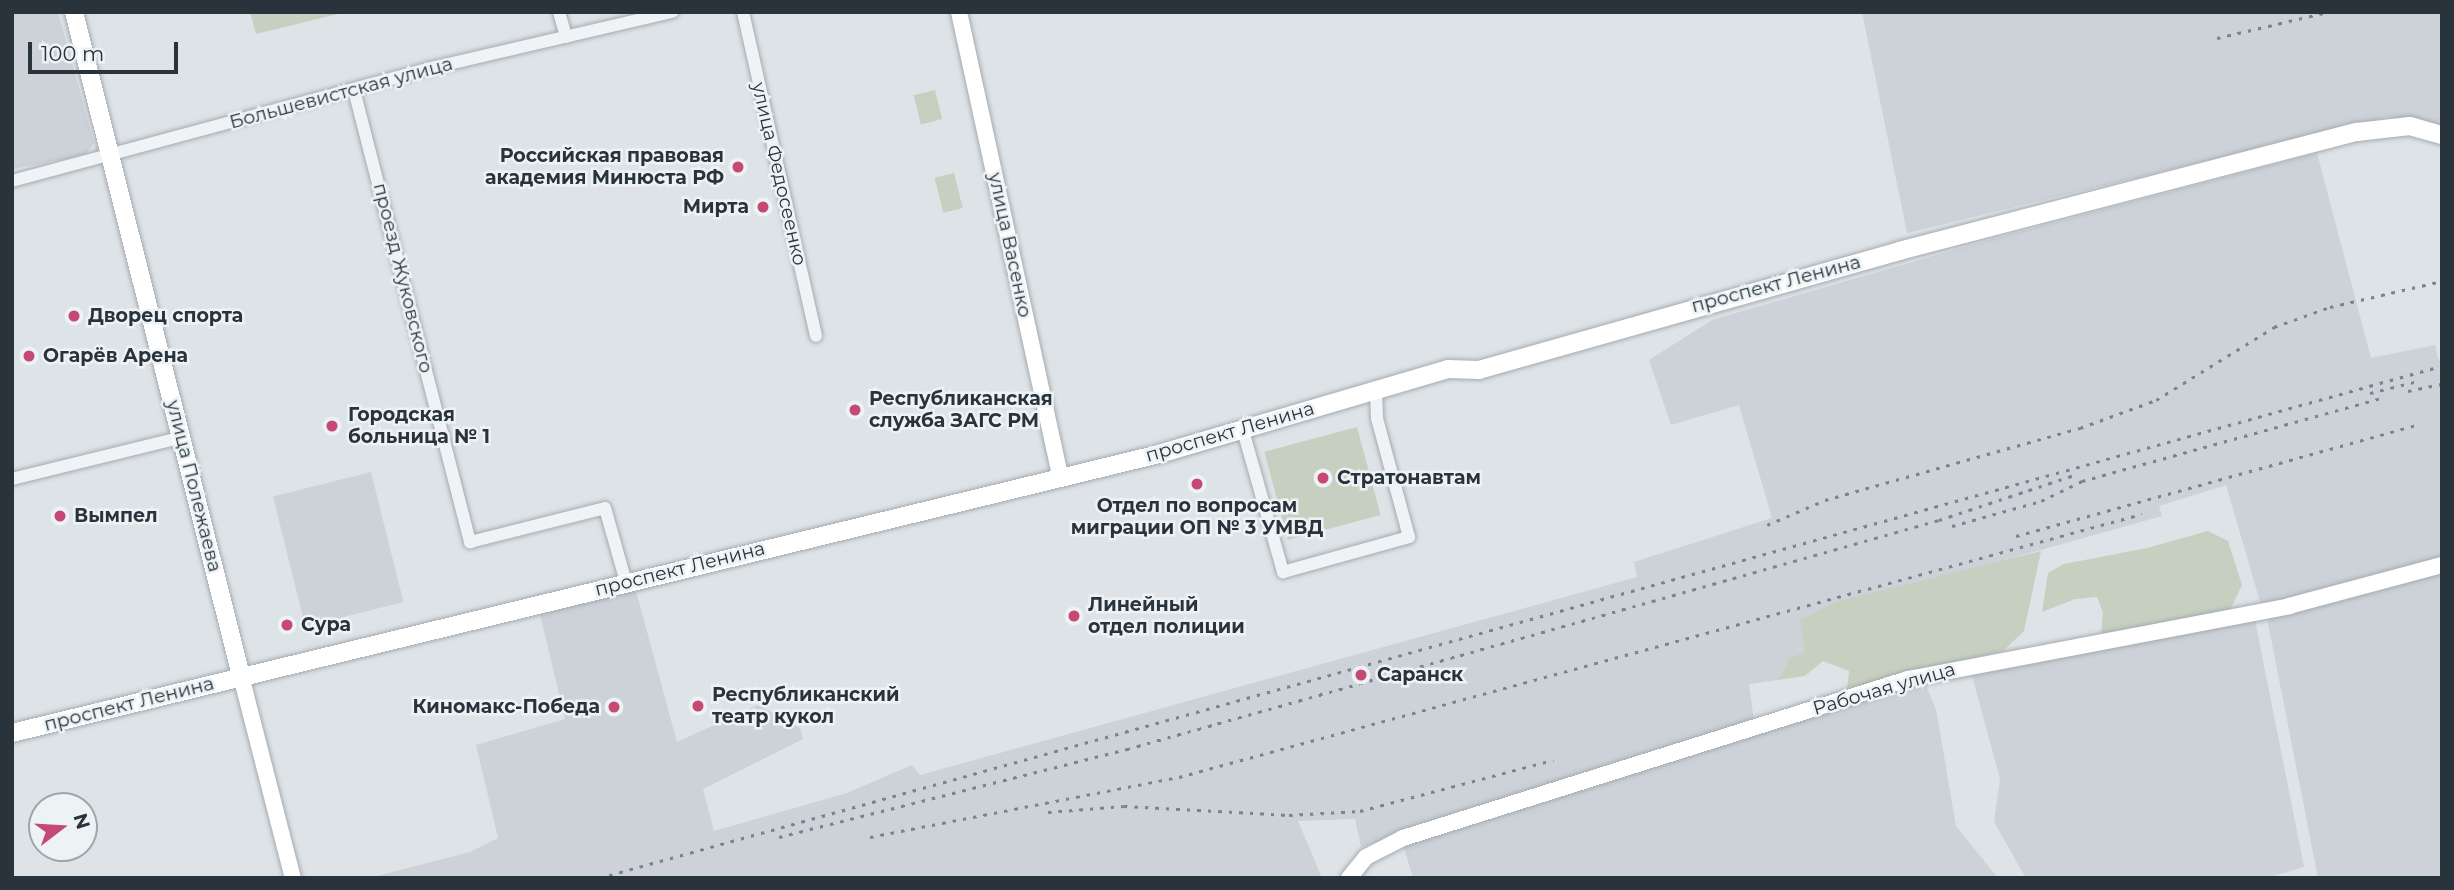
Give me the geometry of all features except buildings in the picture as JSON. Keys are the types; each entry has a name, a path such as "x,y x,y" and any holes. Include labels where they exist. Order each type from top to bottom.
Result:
{"main road":[{"name":"улица Полежаева","path":"74,12 241,676"},
{"name":"проспект Ленина","path":"12,733 1061,478 1448,369 1479,370 1873,258 2357,132 2410,126 2442,135"}],"street":[{"path":"559,12 566,37"},
{"name":"Большевистская улица","path":"12,181 354,90 672,12"},
{"name":"улица Федосеенко","path":"743,12 816,337"},
{"name":"улица Васенко","path":"959,12 1061,478"},
{"name":"проезд Жуковского","path":"354,90 470,542 605,508 626,582"},
{"path":"1242,427 1283,572 1409,537 1377,418 1376,389"},
{"path":"12,479 183,438"},
{"name":"Рабочая улица","path":"1349,878 1366,857 1403,838 1908,680 2289,606 2442,565"},
{"name":"улица Полежаева","path":"241,676 293,878"}],"shaded area":[{"path":"12,12 58,12 94,143 85,155 12,169"},
{"path":"1862,12 2442,12 2442,126 2388,117 1907,233"},
{"path":"2317,153 2371,358 2435,345 2438,359 2442,359 2442,556 2388,575 2261,605 2226,485 2159,506 2162,516 1894,591 1835,602 1800,620 1806,653 1789,658 1778,680 1749,684 1754,721 1361,847 1355,819 1298,821 1322,878 369,878 470,852 498,838 476,745 565,719 540,614 636,591 677,742 758,705 800,728 803,739 703,789 714,831 847,793 912,765 920,775 1637,577 1634,562 1772,518 1739,405 1671,425 1649,360 1712,320 1992,239"},
{"path":"371,472 403,602 305,626 273,496"},
{"path":"2442,572 2442,878 2318,878 2267,618"},
{"path":"2255,620 2304,867 2267,878 2026,878 1994,822 2000,779 1971,672"},
{"path":"1924,681 1936,709 1956,826 1998,878 1413,878 1403,845"}],"green space":[{"path":"250,12 346,12 256,34"},
{"path":"935,90 942,119 921,124 914,95"},
{"path":"954,173 963,208 943,213 935,178"},
{"path":"1357,427 1381,515 1288,540 1264,452"},
{"path":"2208,531 2228,541 2242,585 2229,612 2101,634 2103,613 2097,597 2075,599 2042,612 2048,573 2064,564 2147,548"},
{"path":"2041,551 2024,631 2003,651 1847,690 1849,671 1823,661 1805,676 1778,680 1789,658 1805,652 1800,620 1835,602"}],"railway":[{"path":"2217,38 2328,12"},
{"path":"1767,525 1825,500 2080,428 2156,400 2274,327 2330,307 2442,281"},
{"path":"599,878 2442,366"},
{"path":"2370,393 2418,381"},
{"path":"2408,391 2442,384"},
{"path":"1952,526 2041,501 2082,481 2384,397"},
{"path":"2016,536 2416,425"},
{"path":"779,837 1127,749 1939,520 2077,474"},
{"path":"870,837 1179,777 2142,514"},
{"path":"1048,812 1124,806 1289,815 1360,811 1553,760"}],"place":[{"name":"Российская правовая академия Минюста РФ","path":"738,167"},
{"name":"Мирта","path":"763,207"},
{"name":"Дворец cпорта","path":"74,316"},
{"name":"Огарёв Арена","path":"29,356"},
{"name":"Республиканская служба ЗАГС РМ","path":"855,410"},
{"name":"Городская больница № 1","path":"332,426"},
{"name":"Стратонавтам","path":"1323,478"},
{"name":"Отдел по вопросам миграции ОП № 3 УМВД","path":"1197,484"},
{"name":"Вымпел","path":"60,516"},
{"name":"Линейный отдел полиции","path":"1074,616"},
{"name":"Сура","path":"287,625"},
{"name":"Саранск","path":"1361,675"},
{"name":"Республиканский театр кукол","path":"698,706"},
{"name":"Киномакс-Победа","path":"614,707"}]}
